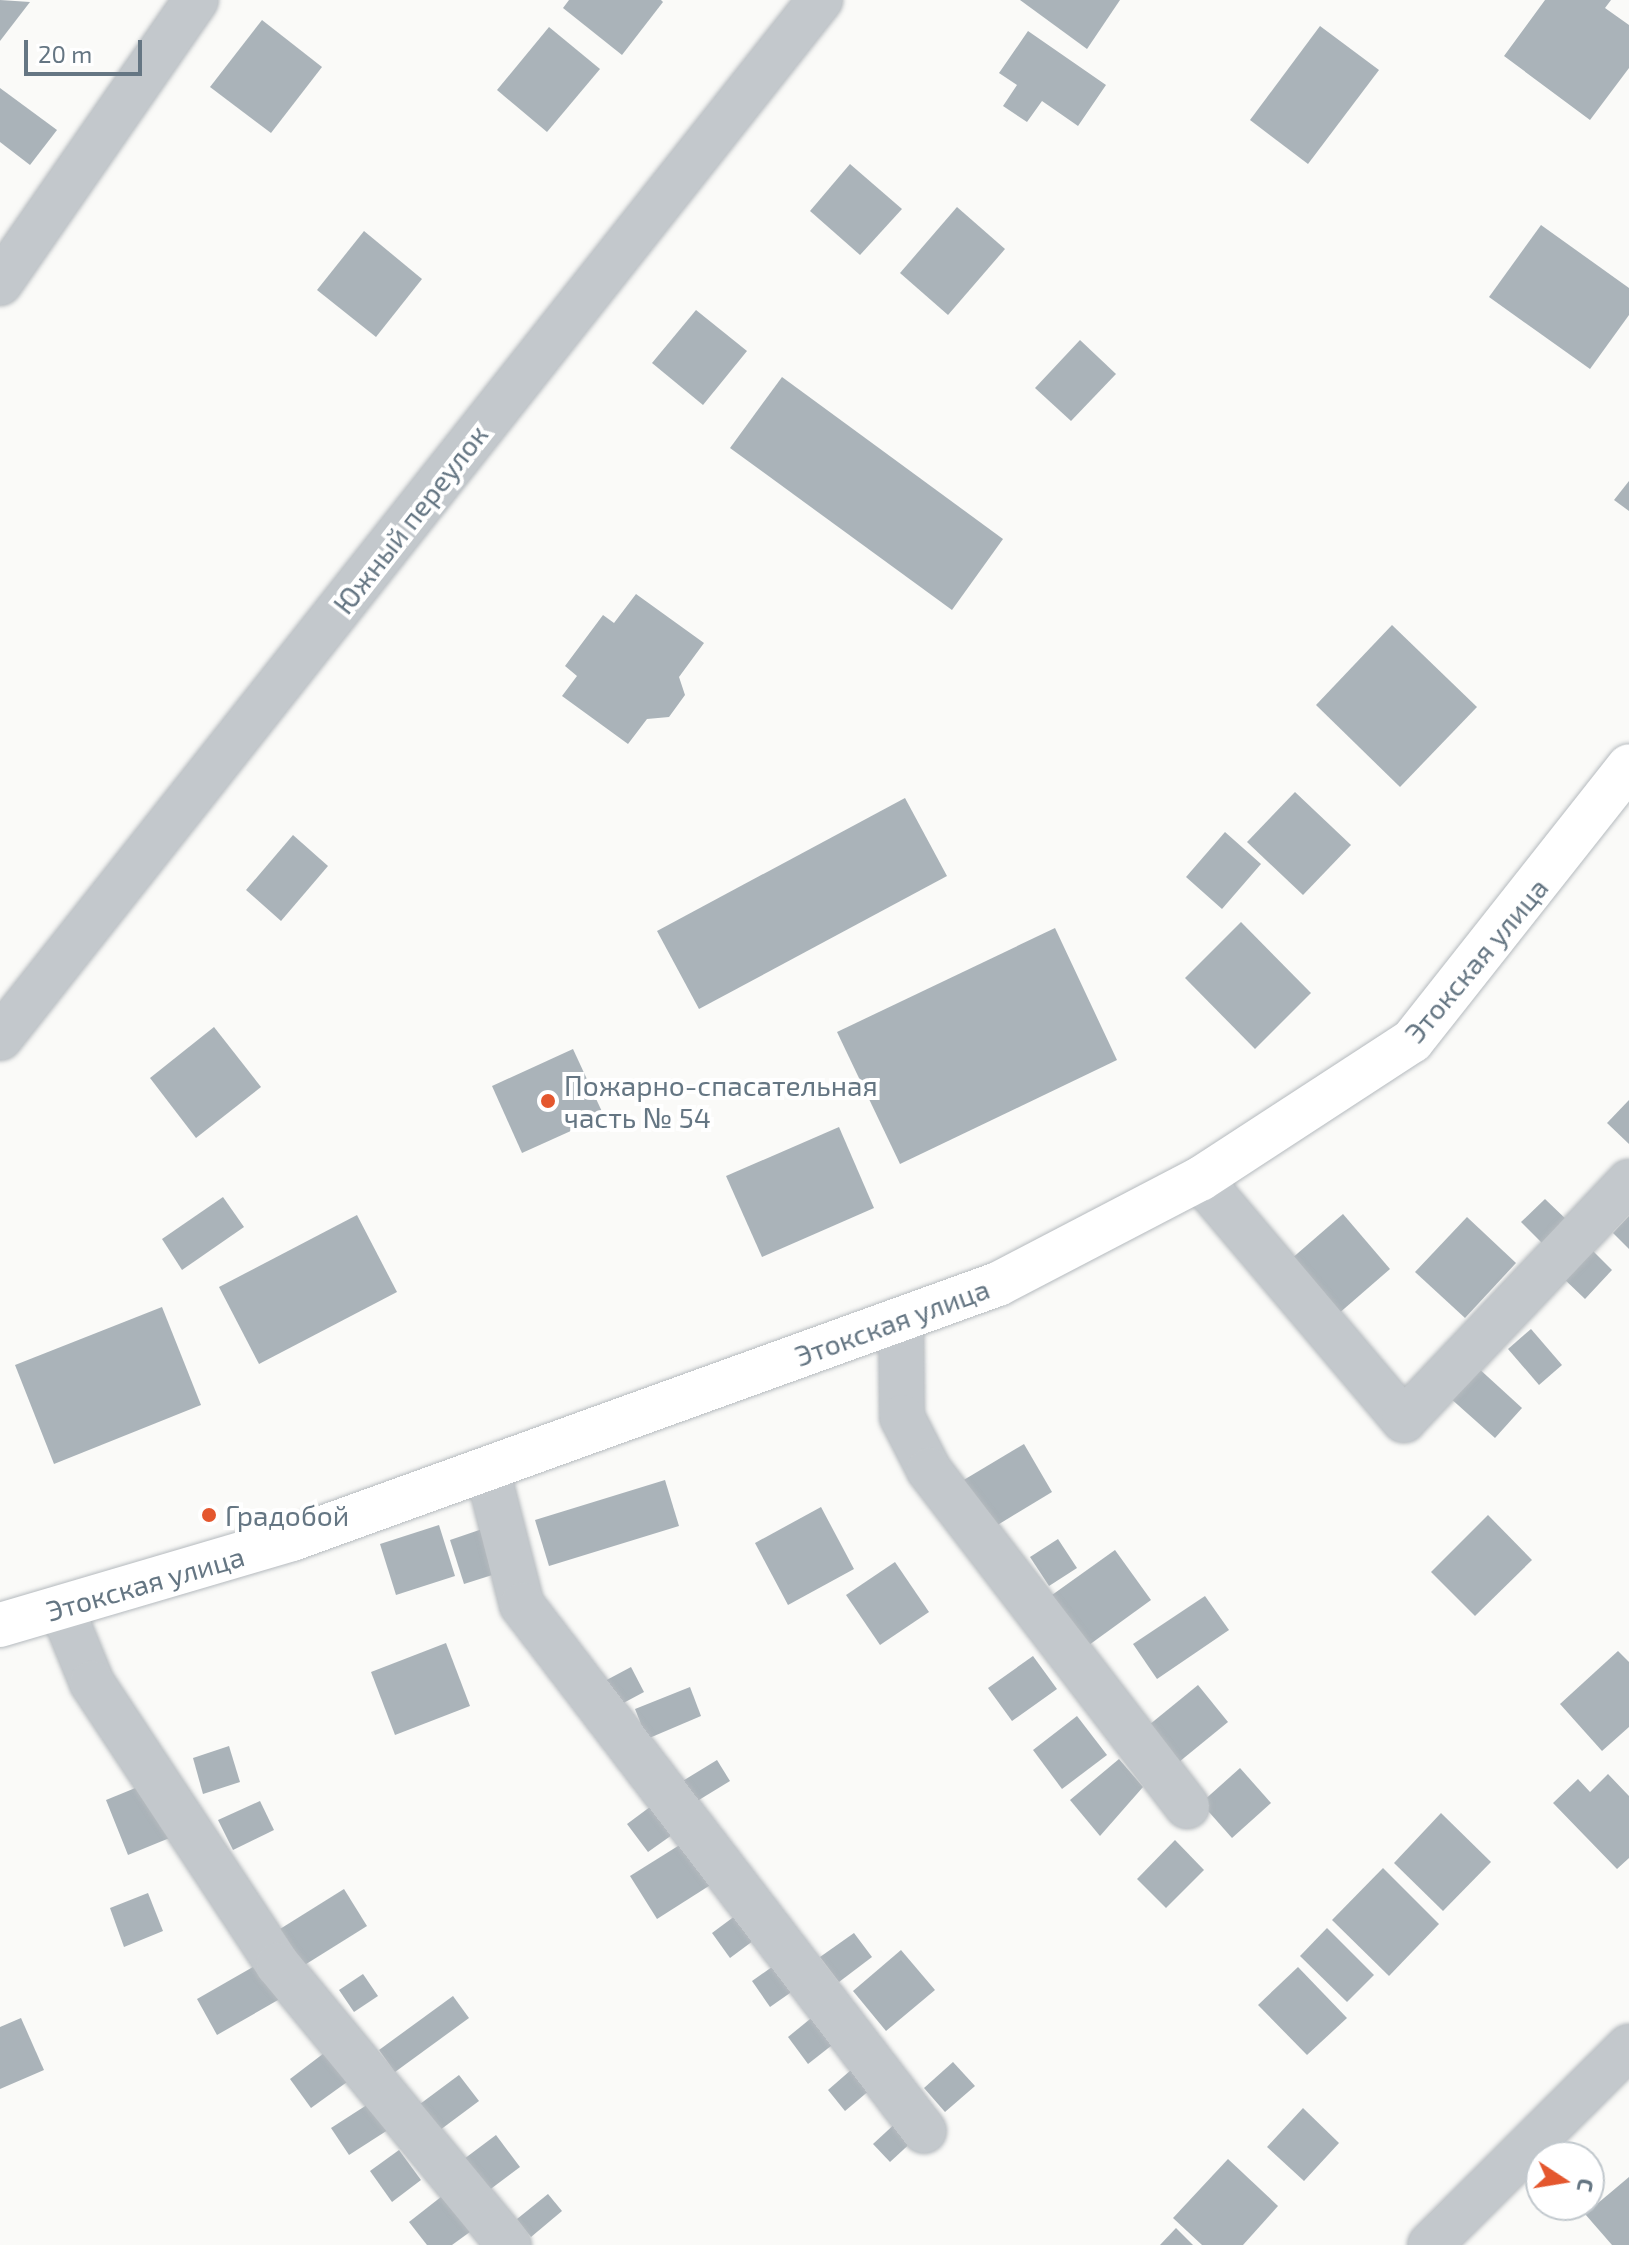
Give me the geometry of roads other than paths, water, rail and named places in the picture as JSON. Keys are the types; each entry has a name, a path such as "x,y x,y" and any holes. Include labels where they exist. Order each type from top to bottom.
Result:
{"main road":[{"name":"Этокская улица","path":"0,1625 292,1539 998,1284 1200,1179 1412,1041 1629,766"}],"street":[{"path":"0,283 196,0"},
{"name":"Южный переулок","path":"0,1038 820,0"},
{"path":"1200,1179 1404,1420 1629,1182"},
{"path":"901,1319 902,1417 929,1470 1187,1806"},
{"path":"487,1469 522,1605 924,2131"},
{"path":"61,1607 92,1683 278,1965 509,2245"},
{"path":"1430,2245 1629,2047"}],"place":[{"name":"Пожарно-спасательная часть № 54","path":"548,1101"},
{"name":"Градобой","path":"209,1515"}]}
